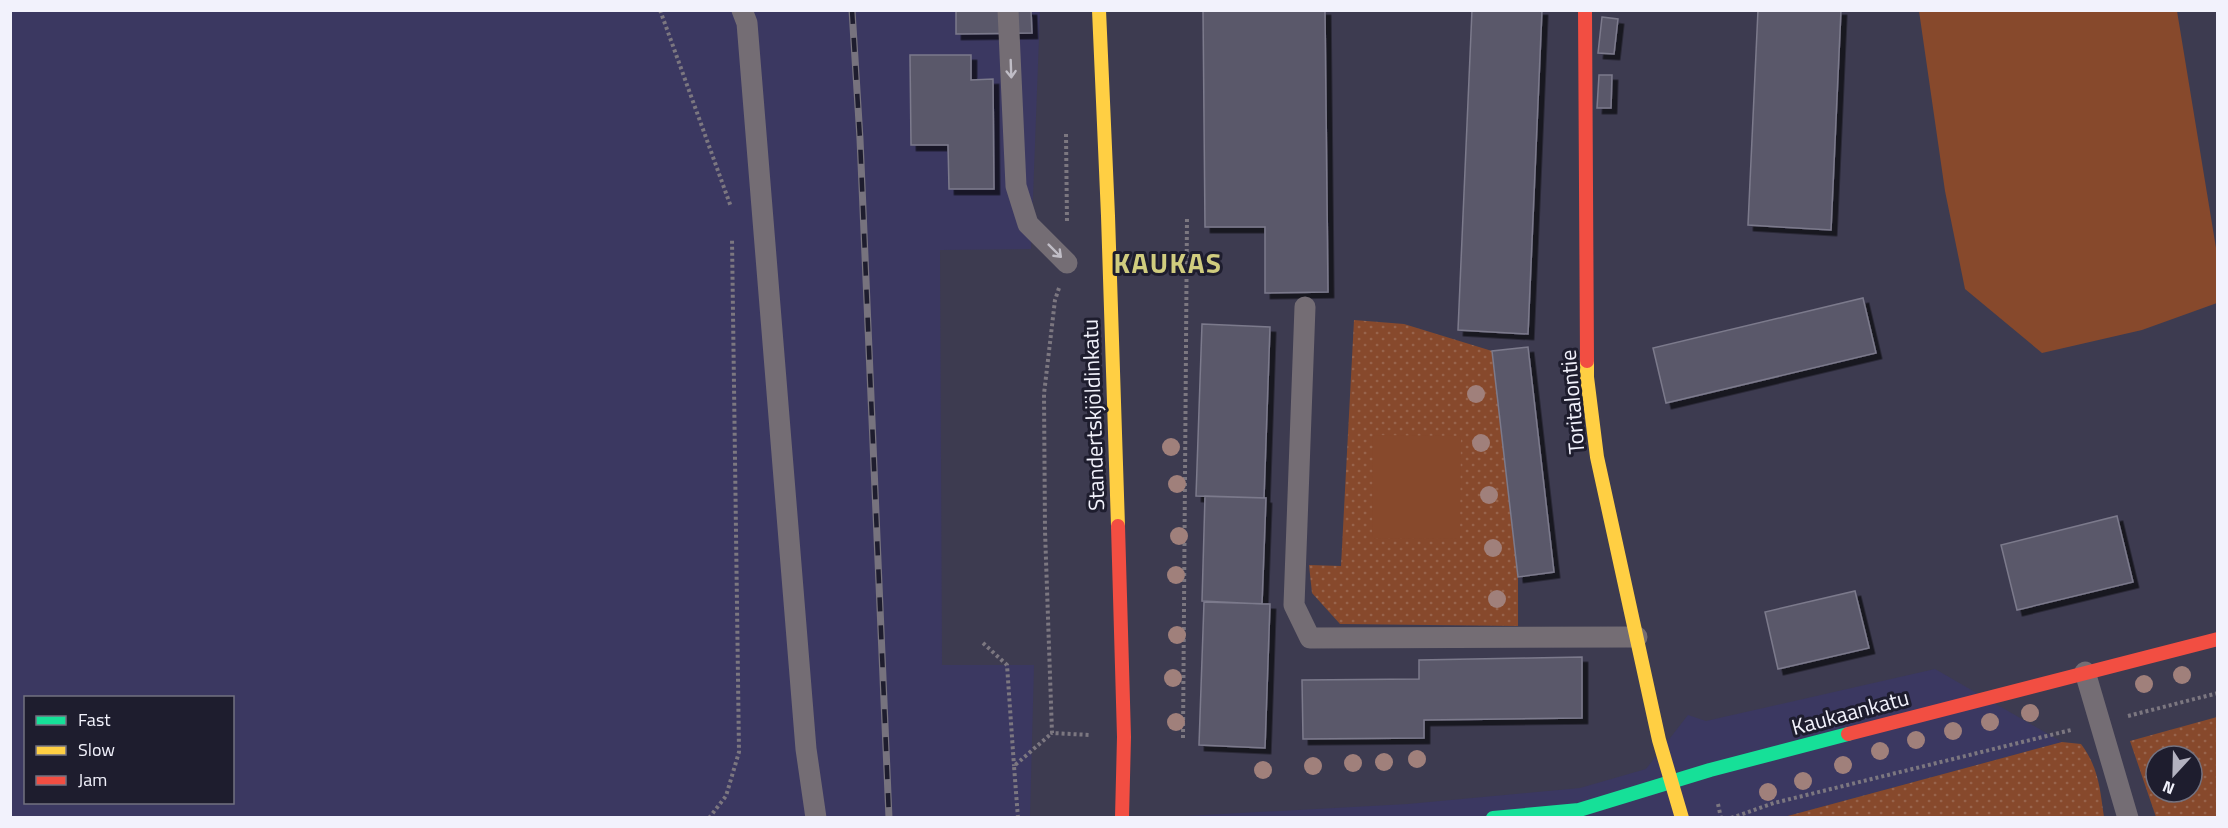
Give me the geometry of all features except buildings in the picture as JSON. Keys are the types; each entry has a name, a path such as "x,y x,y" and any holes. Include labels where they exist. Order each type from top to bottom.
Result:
{"street":[{"name":"Standertskjöldinkatu","path":"1099,10 1108,216 1124,737 1122,818"},
{"name":"Toritalontie","path":"1585,10 1587,377 1597,458 1659,740 1682,818"},
{"name":"Kaukaankatu","path":"1494,818 1579,810 1710,770 2217,639"}],"lane":[{"path":"742,10 747,23 806,749 816,818"},
{"path":"1008,10 1016,186 1028,224 1067,263"},
{"path":"1305,308 1294,605 1310,638 1636,637"},
{"path":"2085,672 2128,818"}],"path":[{"path":"660,10 732,210"},
{"path":"1052,733 1045,531 1044,394 1055,300 1067,263 1066,124"},
{"path":"1184,738 1187,216"},
{"path":"709,818 726,796 739,752 732,234"},
{"path":"983,643 1007,664 1018,818"},
{"path":"1731,818 1774,803 2217,693"},
{"path":"1014,766 1052,733 1124,737"}],"shaded area":[{"path":"10,11 1040,11 1031,249 940,250 942,665 1034,665 1030,817 11,817"},
{"path":"1919,11 2177,11 2217,254 2217,303 2142,330 2042,353 1965,289 1945,191"},
{"path":"1354,320 1404,324 1492,351 1518,577 1518,626 1340,624 1312,593 1309,565 1341,566"},
{"path":"1373,435 1461,436 1460,539 1372,538"},
{"path":"1935,669 2062,742 1784,817 1149,818 1408,804 1580,788 1646,769 1688,715 1706,721"},
{"path":"2217,717 2217,817 2156,817 2152,804 2204,804 2204,744 2144,744 2144,782 2130,741"},
{"path":"2062,742 2081,744 2087,753 2098,779 2104,817 1784,817"}],"railway":[{"path":"852,10 860,139 889,818"}],"traffic: fast":[{"path":"1493,818 1579,810 1710,770 1848,734"}],"traffic: slow":[{"path":"1099,10 1118,526"},
{"path":"1587,361 1597,457 1659,740 1682,818"}],"traffic: jam":[{"path":"1585,10 1587,361"},
{"path":"1118,526 1124,737 1122,818"},
{"path":"1848,734 2218,639"}],"district":[{"name":"KAUKAS","path":"1168,263"}]}
